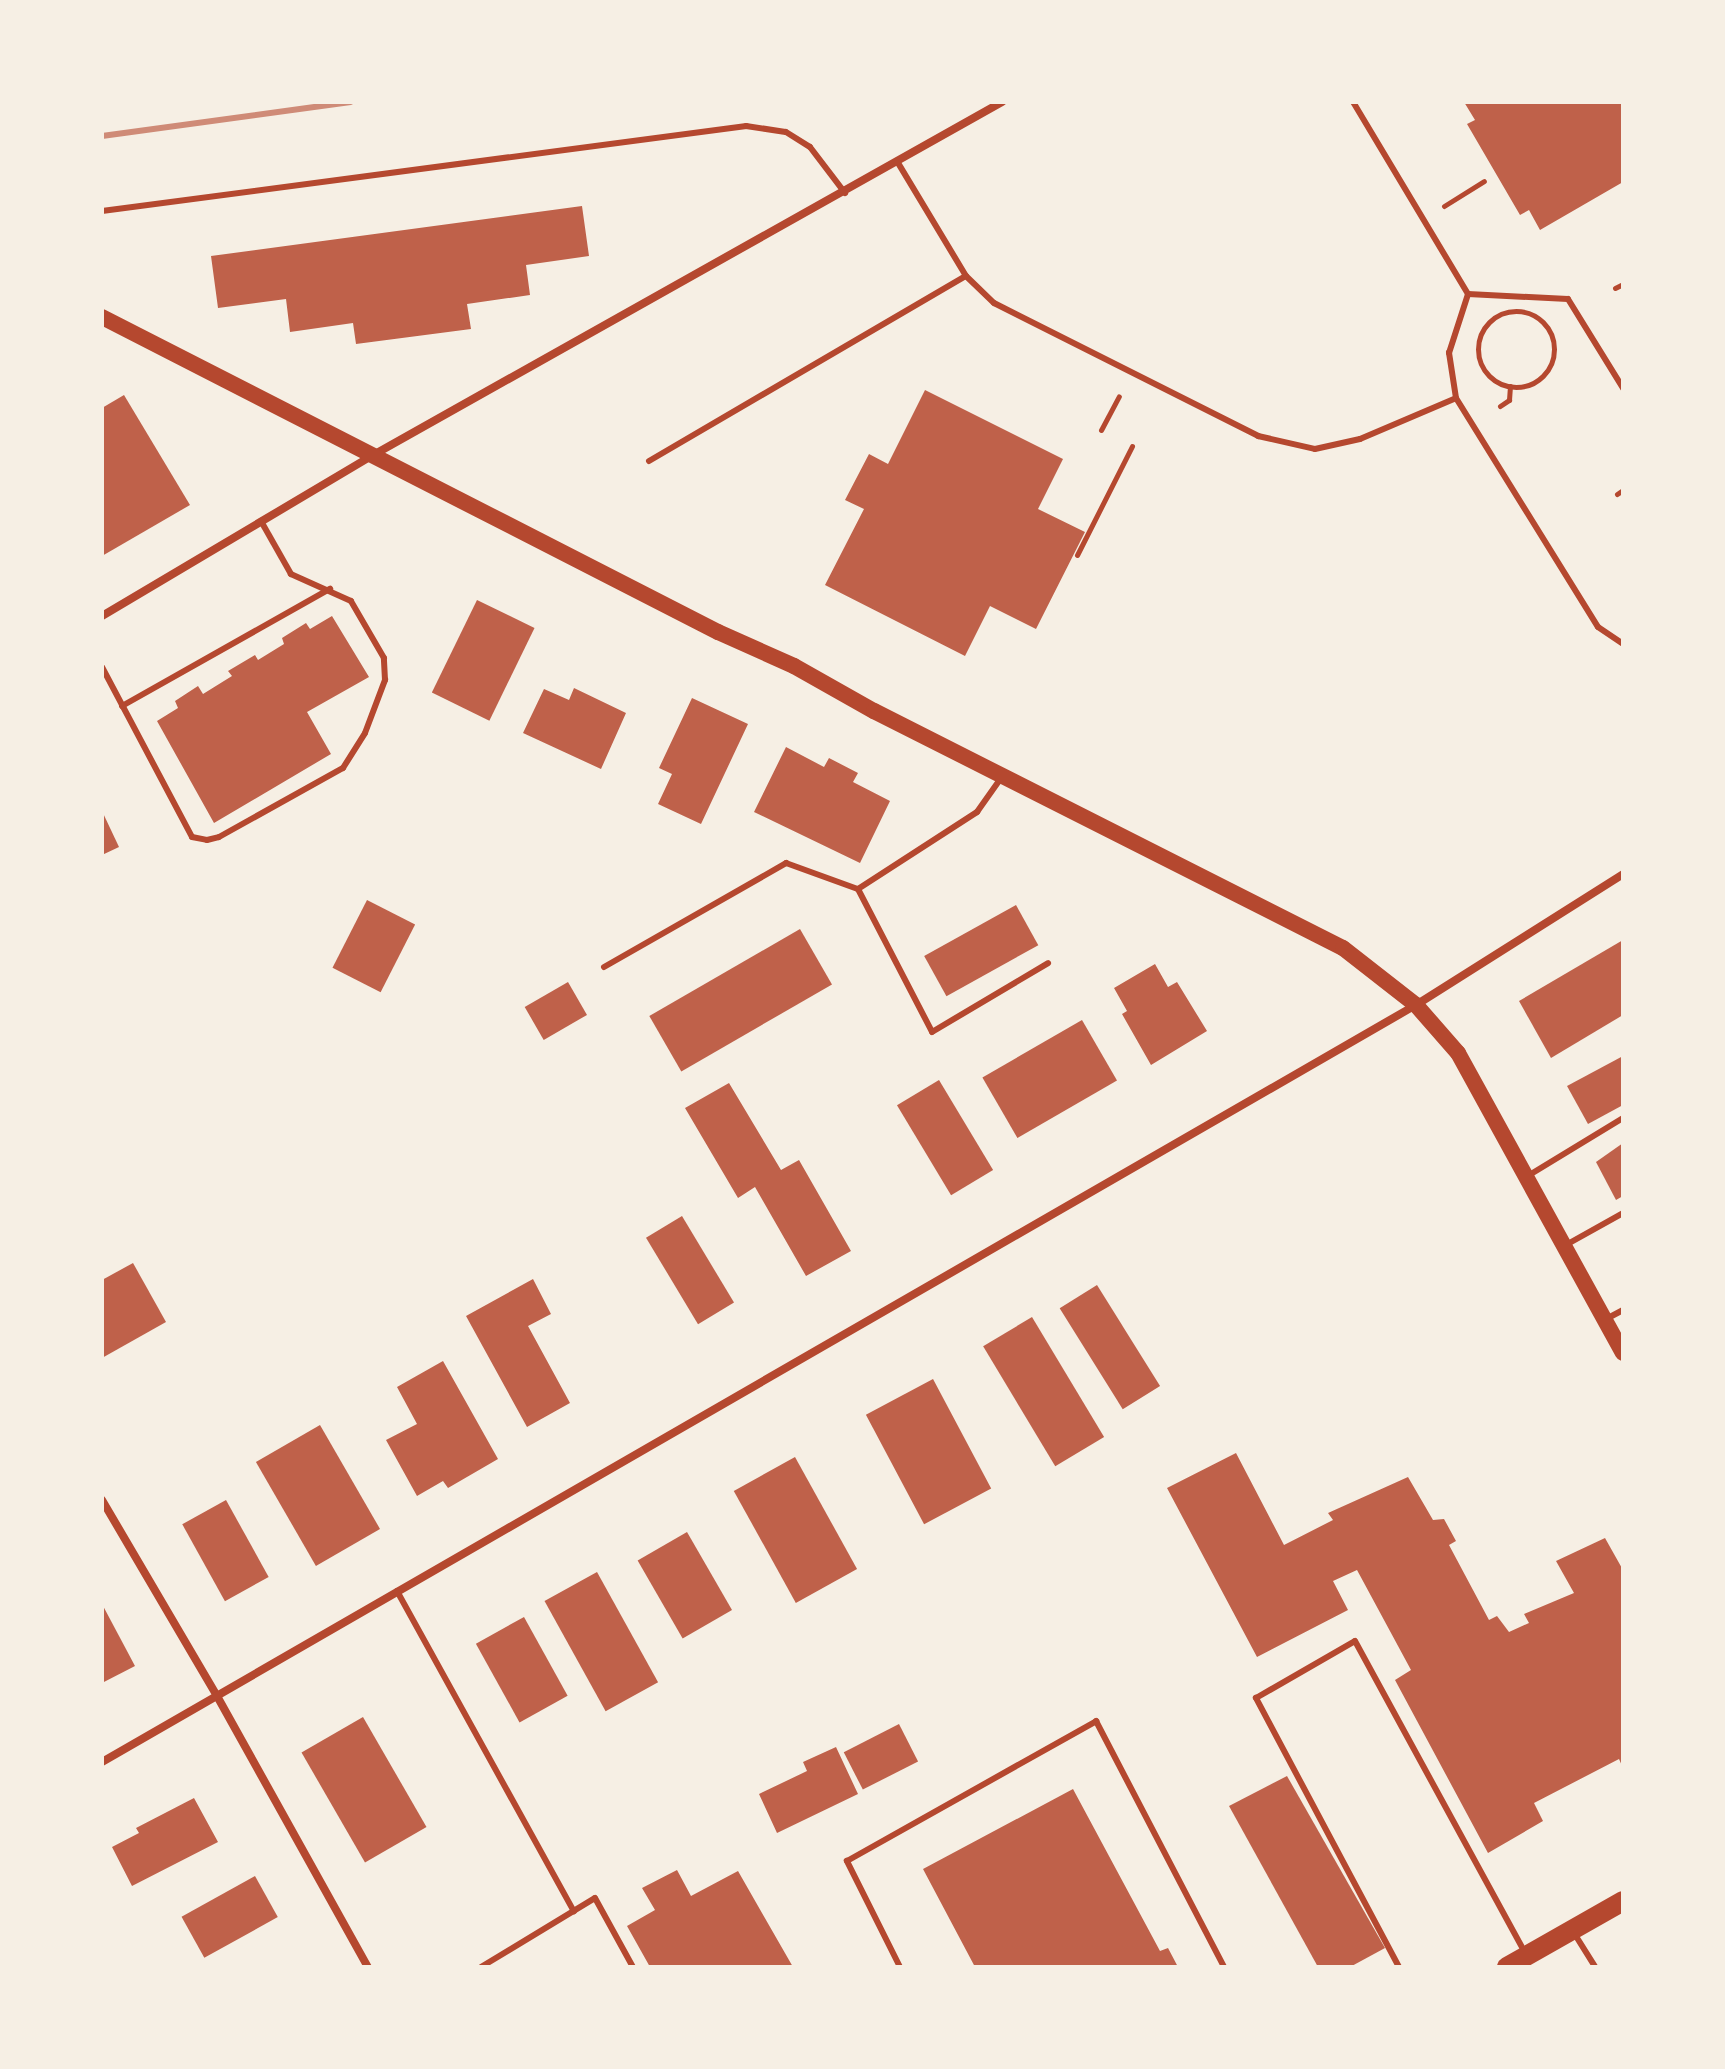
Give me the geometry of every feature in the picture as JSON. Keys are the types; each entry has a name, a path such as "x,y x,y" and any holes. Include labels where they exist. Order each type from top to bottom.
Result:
{"main road":[{"path":"102,317 1343,948 1416,1005 1458,1053 1623,1353"},
{"path":"1507,1967 1623,1901"}],"street":[{"path":"102,616 375,454 845,193 1002,102"},
{"path":"102,1762 1416,1005 1623,874"},
{"path":"102,1500 217,1696 368,1967"}],"lane":[{"path":"1353,102 1468,294 1449,353 1456,398 1598,627 1623,644"},
{"path":"102,211 746,126 786,132 810,147 845,193"},
{"path":"898,163 966,276 994,303 1258,436 1315,449 1360,439 1456,398"},
{"path":"649,461 966,276"},
{"path":"1468,294 1568,299 1623,388"},
{"path":"102,667 192,837 207,840 219,837 343,768 365,733 385,680 384,658 351,601 291,574 261,521"},
{"path":"122,706 330,589"},
{"path":"858,889 977,812 1003,775"},
{"path":"604,967 786,863 858,889 932,1032 1048,963"},
{"path":"1526,1177 1623,1118"},
{"path":"1564,1246 1623,1213"},
{"path":"1605,1320 1623,1310"},
{"path":"397,1591 574,1911"},
{"path":"1399,1967 1256,1698 1355,1641 1527,1956"},
{"path":"900,1967 847,1861 1096,1721 1224,1967"},
{"path":"481,1967 595,1898 633,1967"},
{"path":"1572,1930 1595,1967"}],"path":[{"path":"1422,218 1484,181"},
{"path":"1615,288 1623,284"},
{"path":"1503,313 1527,313 1548,326 1554,351 1547,373 1524,387 1510,386 1502,386 1481,366 1478,344 1485,325 1503,313"},
{"path":"1101,430 1132,373"},
{"path":"1500,406 1509,400 1510,386"},
{"path":"1077,555 1132,446"}],"building":[{"path":"1464,102 1623,102 1623,182 1540,230 1529,210 1520,215 1467,124 1475,120"},
{"path":"582,206 589,256 526,265 530,295 467,304 471,329 356,344 353,323 290,332 286,299 218,308 211,256"},
{"path":"925,390 1063,459 1038,509 1085,532 1036,629 990,606 965,656 825,585 864,509 845,500 869,454 888,464"},
{"path":"124,395 190,505 102,556 102,408"},
{"path":"477,600 535,628 489,721 432,693"},
{"path":"332,616 369,677 307,712 331,754 214,823 157,721 178,708 175,701 198,686 203,694 232,676 228,671 255,655 258,660 284,644 282,638 306,623 310,629"},
{"path":"574,688 626,713 601,769 523,733 544,689 569,700"},
{"path":"692,698 748,724 701,824 658,804 672,774 659,768"},
{"path":"786,747 824,767 829,758 858,773 853,782 890,801 860,863 754,812"},
{"path":"102,811 119,847 102,855"},
{"path":"367,900 415,925 381,992 332,968"},
{"path":"1016,905 1038,945 946,996 924,956"},
{"path":"800,929 832,984 681,1071 649,1016"},
{"path":"1623,940 1623,1015 1551,1058 1519,1001"},
{"path":"1155,964 1168,987 1177,982 1207,1031 1151,1065 1122,1014 1127,1011 1114,988"},
{"path":"568,982 587,1015 544,1040 525,1007"},
{"path":"1082,1020 1117,1081 1017,1138 982,1078"},
{"path":"1623,1056 1623,1105 1588,1124 1567,1086"},
{"path":"939,1080 993,1170 951,1195 897,1105"},
{"path":"729,1083 781,1170 799,1160 851,1251 806,1276 755,1187 738,1198 685,1108"},
{"path":"1623,1143 1623,1196 1616,1200 1596,1162"},
{"path":"682,1216 734,1303 698,1324 646,1238"},
{"path":"133,1263 166,1322 102,1358 102,1280"},
{"path":"533,1279 551,1314 528,1326 570,1403 527,1427 466,1316"},
{"path":"1097,1285 1160,1386 1123,1409 1060,1308"},
{"path":"1032,1317 1104,1437 1055,1466 983,1346"},
{"path":"443,1361 498,1459 448,1488 443,1481 417,1496 386,1440 417,1424 397,1387"},
{"path":"933,1379 991,1488 924,1524 866,1415"},
{"path":"320,1425 380,1529 316,1566 256,1462"},
{"path":"1236,1453 1284,1545 1333,1520 1328,1513 1408,1477 1433,1520 1444,1519 1456,1541 1449,1545 1489,1620 1497,1616 1509,1632 1529,1623 1524,1614 1574,1593 1556,1561 1605,1538 1623,1570 1623,1768 1619,1759 1534,1803 1543,1821 1488,1853 1395,1680 1411,1670 1357,1570 1333,1581 1348,1610 1257,1657 1167,1488"},
{"path":"795,1457 857,1569 796,1603 734,1491"},
{"path":"226,1500 269,1577 225,1601 182,1524"},
{"path":"687,1532 732,1610 683,1638 638,1560"},
{"path":"597,1572 658,1682 606,1711 545,1601"},
{"path":"102,1604 135,1666 102,1683"},
{"path":"524,1617 568,1696 520,1722 476,1644"},
{"path":"363,1717 426,1827 365,1862 302,1752"},
{"path":"899,1724 918,1761 863,1790 844,1752"},
{"path":"836,1747 858,1794 777,1833 759,1794 807,1771 803,1762"},
{"path":"1287,1776 1385,1948 1350,1967 1318,1967 1229,1806"},
{"path":"1073,1789 1160,1951 1168,1948 1178,1967 975,1967 923,1869"},
{"path":"194,1798 218,1842 132,1886 112,1847 139,1833 136,1828"},
{"path":"677,1870 691,1896 738,1871 793,1967 650,1967 627,1926 655,1910 642,1888"},
{"path":"255,1876 278,1917 204,1958 182,1917"}],"railway":[{"path":"102,136 351,102"}]}
